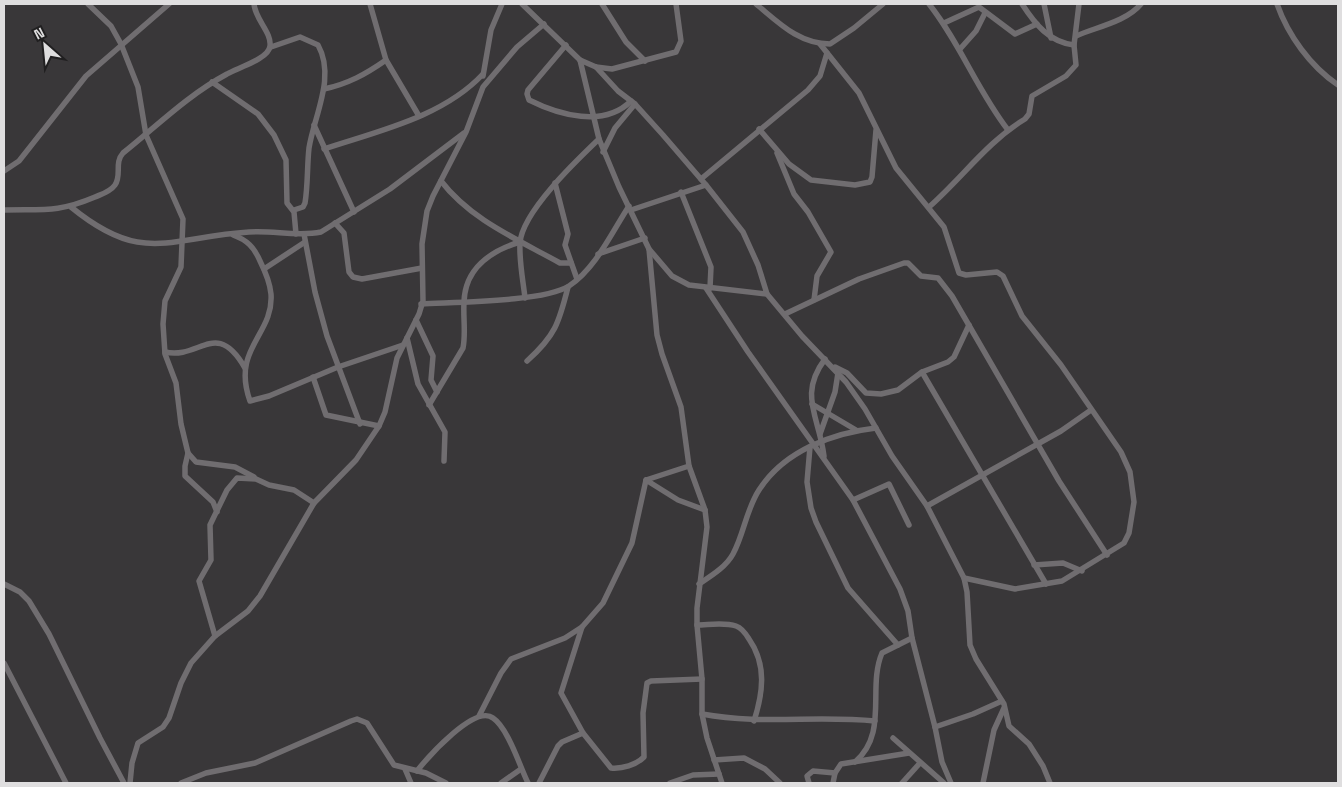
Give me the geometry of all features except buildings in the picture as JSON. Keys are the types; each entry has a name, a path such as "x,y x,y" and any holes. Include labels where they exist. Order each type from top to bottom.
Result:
{"street":[{"path":"88,4 111,26 121,44 138,87 146,135 183,219 181,267 165,301 163,314 165,352 176,383 178,406 188,454 185,476 210,498 217,512"},
{"path":"4,171 19,161 86,76 169,4"},
{"path":"254,4 254,11 270,40 271,47"},
{"path":"370,4 386,60 420,116"},
{"path":"483,87 483,74 491,30 502,4"},
{"path":"522,4 580,60 596,67 612,70 674,54 679,50 682,41 676,4"},
{"path":"602,4 626,42 645,61"},
{"path":"756,4 796,36 806,41 820,44 837,41 883,4"},
{"path":"929,4 944,23 960,49 982,94 1008,130"},
{"path":"1022,4 1037,24 1051,38 1064,44 1074,45"},
{"path":"1044,4 1051,38"},
{"path":"929,207 953,186 983,152 1029,114 1030,100 1035,93 1071,72 1076,65 1074,45 1079,4"},
{"path":"1076,36 1118,19 1134,11 1140,4"},
{"path":"1277,4 1282,18 1298,44 1318,67 1338,85"},
{"path":"944,23 980,6 985,14 1015,34 1037,24"},
{"path":"960,49 976,31 985,14"},
{"path":"130,783 132,762 138,743 162,727 170,718 181,683 192,663 215,636 248,611 260,596 314,503 356,460 379,426 385,412 397,358 422,304 422,244 427,211 466,132 483,87 512,52 544,24"},
{"path":"4,210 32,211 71,207 112,188 118,179 120,156 186,99 212,82 260,58 271,47 296,37 318,45 324,57 324,89 309,152 306,203 303,207 294,210"},
{"path":"820,44 858,92 896,168 909,186 929,207 949,238 959,272 966,275 997,272 1003,276 1022,316 1061,365 1126,461 1134,492 1127,539 1106,555 1082,571 1062,581 1046,584 1015,589 964,578"},
{"path":"566,45 528,90 527,97 535,103 561,114 592,116 617,111 633,102"},
{"path":"701,179 808,90 820,76 827,54"},
{"path":"324,89 347,83 372,70 386,60"},
{"path":"580,60 592,116 603,152 649,249 658,335 662,354 681,407 689,466 706,510 707,527 699,584 696,626 702,680 702,714 722,783"},
{"path":"596,67 618,91 633,102 706,185 748,241 767,294 802,336 838,373 865,409 892,456 927,506 964,578 967,592 970,645 983,672 1002,701 1009,726 1029,744 1043,766 1050,783"},
{"path":"324,149 420,116 462,94 483,74"},
{"path":"212,82 253,109 270,127 286,160 287,203 294,210 296,234"},
{"path":"603,152 615,128 633,102"},
{"path":"314,125 354,212"},
{"path":"759,129 775,150 789,164 811,180 864,184 870,182 872,177 876,128"},
{"path":"71,207 92,224 115,237 144,244 182,243 231,234 256,232 304,234 321,232 390,189 466,132"},
{"path":"525,298 520,241 532,216 555,183 599,139"},
{"path":"775,150 794,194 808,212 832,252 817,276 814,300"},
{"path":"441,181 451,194 474,215 560,262 570,263"},
{"path":"555,183 567,230 564,245 577,280"},
{"path":"422,304 525,298 550,294 568,287 577,280 598,254 630,208 706,185"},
{"path":"681,192 710,267 708,288 812,446 824,458 853,500 900,589 908,611 912,638 942,762 951,783"},
{"path":"336,223 344,234 349,272 353,277 362,279 422,268"},
{"path":"231,234 246,240 264,269 271,293 271,304 248,355 245,368"},
{"path":"304,234 320,315 360,424"},
{"path":"598,254 645,238"},
{"path":"429,405 463,348 465,338 464,301 468,278 477,265 496,252 520,241"},
{"path":"264,269 305,242"},
{"path":"649,249 678,281 708,288 767,294"},
{"path":"785,314 861,278 908,262 918,274 938,278 943,282 1080,516 1106,555"},
{"path":"527,361 547,343 554,331 568,287"},
{"path":"416,320 433,356 431,380 437,392"},
{"path":"833,367 847,373 866,392 871,394 898,390 922,372 948,362 954,357 969,325"},
{"path":"407,338 414,372 429,405 445,432 444,461"},
{"path":"165,352 174,353 210,343 232,350 245,368 252,401 269,396 338,367 403,345"},
{"path":"824,458 821,436 812,404 812,380 825,358"},
{"path":"922,372 981,476 1046,584"},
{"path":"699,584 726,563 733,554 759,490 772,475 812,446 821,436 838,373"},
{"path":"313,377 326,415 360,424 379,426"},
{"path":"812,404 856,430"},
{"path":"927,506 1037,442 1061,431 1091,410"},
{"path":"821,436 876,428"},
{"path":"812,446 806,482 816,522 848,588 898,645"},
{"path":"188,454 196,462 235,468 256,479"},
{"path":"646,480 689,466"},
{"path":"215,636 199,581 211,560 212,548 209,530 232,483 237,478 256,479 294,490 314,503"},
{"path":"646,480 678,500 706,510"},
{"path":"417,771 443,742 479,716 501,673 512,659 565,638 582,627 603,603 626,559 637,527 646,480"},
{"path":"853,500 890,484 909,525"},
{"path":"1034,564 1063,563 1082,571"},
{"path":"4,584 20,592 29,601 49,634 124,783"},
{"path":"696,626 735,626 745,632 757,651 760,659 762,683 754,721"},
{"path":"582,627 561,694 583,733 611,768 618,769 633,764 641,760 645,752 643,713 647,684 651,681 702,680"},
{"path":"856,762 870,744 875,722 882,654 912,638"},
{"path":"4,664 66,783"},
{"path":"935,727 973,714 1002,701"},
{"path":"983,783 994,730 1004,708"},
{"path":"702,714 754,721 842,718 875,722"},
{"path":"479,716 493,717 500,726 528,783"},
{"path":"181,783 206,773 255,763 340,724 357,719 367,722 390,761 406,769 434,776 446,783"},
{"path":"539,783 558,746 562,742 583,733"},
{"path":"893,738 944,783"},
{"path":"833,783 835,773 841,764 909,753"},
{"path":"714,760 744,758 765,769 780,783"},
{"path":"902,783 920,763"},
{"path":"406,769 411,783"},
{"path":"501,783 521,769"},
{"path":"809,783 807,776 813,772 835,773"},
{"path":"670,783 693,774 719,774"}]}
